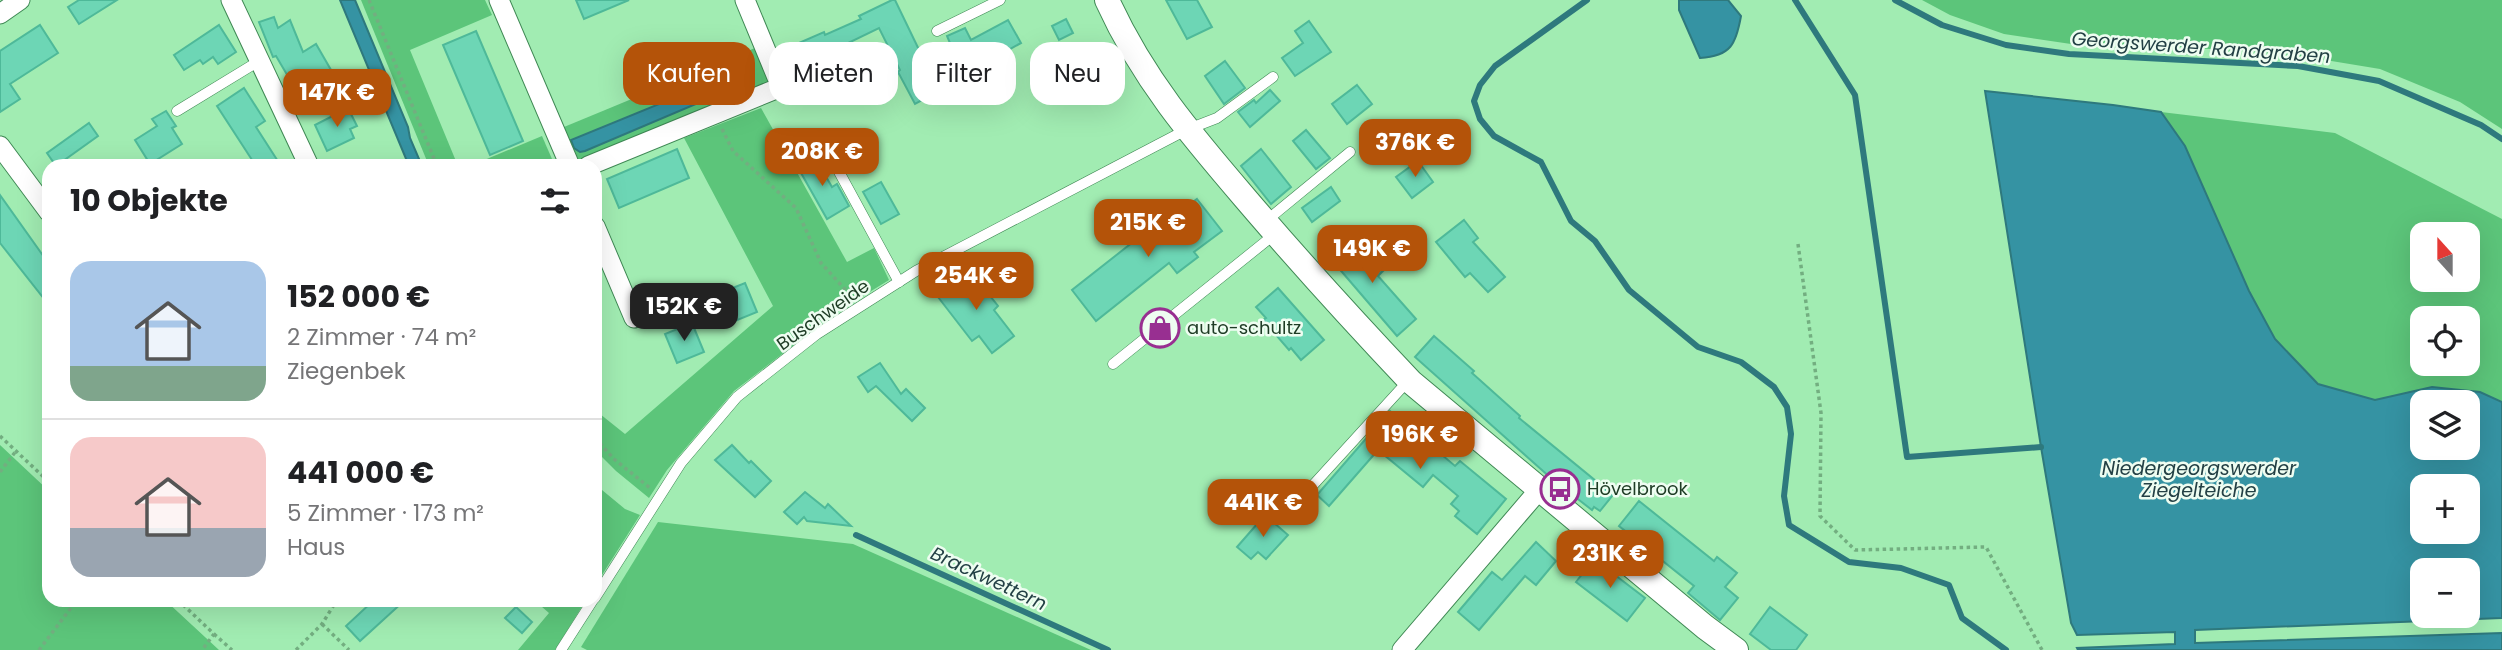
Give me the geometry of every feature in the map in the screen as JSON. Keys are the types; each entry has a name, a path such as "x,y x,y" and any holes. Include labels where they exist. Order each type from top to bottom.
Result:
{"street":[{"path":"0,14 20,0"},
{"path":"231,0 306,159"},
{"path":"499,0 567,159"},
{"path":"602,160 781,87 745,0"},
{"path":"1107,0 1147,76 1186,130 1367,338 1409,380 1539,490 1736,650"},
{"path":"0,146 42,203"},
{"path":"602,243 634,318"},
{"path":"1402,650 1539,490"}],"lane":[{"path":"937,31 1000,0"},
{"path":"177,111 260,61"},
{"name":"Buschweide","path":"602,587 681,463 737,397 817,334 899,282 1186,130 1217,118 1273,77"},
{"path":"825,146 899,282"},
{"path":"1113,364 1270,227 1350,152"},
{"path":"1314,484 1409,380"},
{"name":"Buschweide","path":"561,650 589,607"}],"path":[{"path":"369,0 434,159"},
{"path":"715,115 733,151 796,208 821,263 861,307"},
{"path":"1798,244 1821,413 1820,516 1855,550 1986,547 2042,650"},
{"path":"0,436 42,475"},
{"path":"602,446 614,459 660,496"},
{"path":"0,472 16,451"},
{"path":"39,650 72,607"},
{"path":"185,607 232,650"},
{"path":"296,650 322,624 333,607"},
{"path":"322,624 349,650"},
{"path":"202,650 214,634"}],"green space":[{"path":"361,0 485,0 492,15 410,50 455,159 426,159"},
{"path":"1922,0 2502,0 2502,129 2460,102 2380,69 2295,55 2153,45 2071,44 2004,34 1950,15"},
{"path":"755,48 769,82 755,88"},
{"path":"623,103 623,105 714,105 584,159 578,159 564,127"},
{"path":"761,108 847,262 874,248 889,280 834,314 734,391 667,470 649,498 602,457 602,416 625,434 773,306 684,138"},
{"path":"2161,112 2335,133 2502,219 2502,402 2480,390 2432,387 2375,400 2319,384 2275,339 2249,291 2185,146"},
{"path":"542,136 552,159 487,159"},
{"path":"0,445 42,484 42,607 173,607 219,650 0,650"},
{"path":"602,490 625,509 640,515 602,575"},
{"path":"658,522 853,544 1091,650 587,650 581,647"},
{"path":"542,607 582,607 555,650 518,650 549,613"}],"water":[{"path":"340,0 355,0 408,127 419,159 406,159"},
{"path":"1679,0 1728,0 1741,16 1737,34 1730,47 1719,55 1700,58 1679,10"},
{"name":"Niedergeorgswerder Ziegelteiche","path":"1985,91 2161,112 2185,146 2249,291 2275,339 2318,384 2375,400 2410,392 2410,460 2480,460 2480,392 2502,402 2502,618 2480,619 2480,558 2410,558 2410,622 2195,630 2195,643 2502,633 2502,650 2078,650 2077,648 2175,644 2175,632 2077,635 2071,623"},
{"path":"656,105 693,105 585,151 580,152 574,148 571,140"},
{"name":"Niedergeorgswerder Ziegelteiche","path":"2432,387 2461,390 2419,390"}],"building":[{"path":"79,0 117,0 79,24 68,7"},
{"path":"576,0 629,0 584,19"},
{"path":"895,0 915,42 912,42 912,98 898,72 898,42 886,42 879,28 850,42 801,42 861,19 859,16"},
{"path":"1166,0 1197,0 1212,27 1187,39"},
{"path":"274,17 278,28 290,20 303,52 316,44 331,70 296,90 276,56 273,57 259,22"},
{"path":"1066,19 1073,33 1059,40 1052,26"},
{"path":"1008,20 1021,43 1016,46 1016,42 950,42 947,36 965,28 971,40"},
{"path":"1309,21 1331,52 1295,76 1282,58 1303,43 1295,31"},
{"path":"40,25 58,53 10,84 20,99 0,112 0,51"},
{"path":"219,25 236,52 218,64 213,57 203,64 200,60 184,70 174,55"},
{"path":"476,31 523,141 490,155 443,45"},
{"path":"1225,61 1245,88 1224,104 1205,76"},
{"path":"1357,85 1372,104 1347,124 1332,104"},
{"path":"244,88 265,121 256,127 277,159 251,159 217,106"},
{"path":"1270,90 1280,101 1250,127 1238,112 1254,100 1256,103"},
{"path":"348,108 357,126 350,129 354,138 327,151 315,125"},
{"path":"166,111 176,126 172,128 182,144 158,159 147,159 135,140 157,126 152,119"},
{"path":"89,123 98,136 66,159 51,159 47,153"},
{"path":"1306,130 1330,158 1316,169 1293,141"},
{"path":"677,149 689,178 619,208 607,179"},
{"path":"1261,149 1291,187 1271,204 1241,166"},
{"path":"813,154 832,187 837,184 849,206 827,219 796,164"},
{"path":"1418,161 1433,182 1412,198 1396,177"},
{"path":"881,182 899,214 881,224 863,192"},
{"path":"1331,187 1340,201 1312,222 1302,208"},
{"path":"0,195 42,254 42,296 0,243"},
{"path":"1197,199 1222,231 1194,252 1198,257 1177,273 1169,263 1096,321 1072,290 1166,216 1169,220"},
{"path":"1464,220 1478,238 1473,242 1505,277 1488,292 1470,273 1465,277 1436,242"},
{"path":"1355,237 1384,270 1378,276 1416,319 1397,336 1330,258"},
{"path":"970,271 998,306 994,310 1014,336 992,353 979,336 972,341 938,297"},
{"path":"745,283 757,312 730,323 727,315 714,320 705,299"},
{"path":"1278,288 1324,340 1301,360 1263,320 1266,318 1256,307"},
{"path":"692,323 704,352 677,363 665,334"},
{"path":"1434,336 1474,371 1472,373 1520,416 1519,418 1613,495 1600,511 1594,507 1592,510 1552,479 1415,357"},
{"path":"880,363 901,394 906,389 925,408 912,421 876,386 868,392 858,377"},
{"path":"1390,411 1455,466 1460,461 1506,499 1477,534 1455,516 1459,511 1451,504 1458,496 1433,475 1423,487 1378,450 1329,506 1317,495"},
{"path":"732,445 771,481 755,497 715,460"},
{"path":"805,492 825,508 828,504 851,526 807,521 804,517 797,524 784,512"},
{"path":"1639,501 1714,561 1717,557 1737,573 1725,587 1738,598 1720,620 1688,593 1694,586 1619,526"},
{"path":"1265,515 1288,535 1266,559 1258,552 1251,559 1237,547"},
{"path":"1536,542 1556,561 1536,585 1525,576 1479,630 1458,612 1492,572 1502,580"},
{"path":"1594,559 1645,598 1627,621 1576,582"},
{"path":"366,607 397,607 360,641 346,626"},
{"path":"516,607 532,622 522,633 505,618"},
{"path":"1770,607 1807,635 1796,650 1771,650 1750,634"}],"waterway":[{"path":"1587,0 1495,66 1480,85 1474,101 1480,119 1494,136 1541,162 1571,221 1595,241 1629,290 1698,347 1741,362 1774,387 1787,407 1791,434 1784,496 1789,525 1849,562 1901,568 1949,585 1962,618 2006,650"},
{"path":"1795,0 1855,95 1907,457 2041,447"},
{"name":"Georgswerder Randgraben","path":"1895,0 1942,25 2006,45 2069,54 2298,66 2379,81 2481,125 2502,139"},
{"name":"Brackwettern","path":"856,535 1108,650"}],"place":[{"name":"auto-schultz","path":"1160,328"},
{"name":"Hövelbrook","path":"1560,489"}]}
